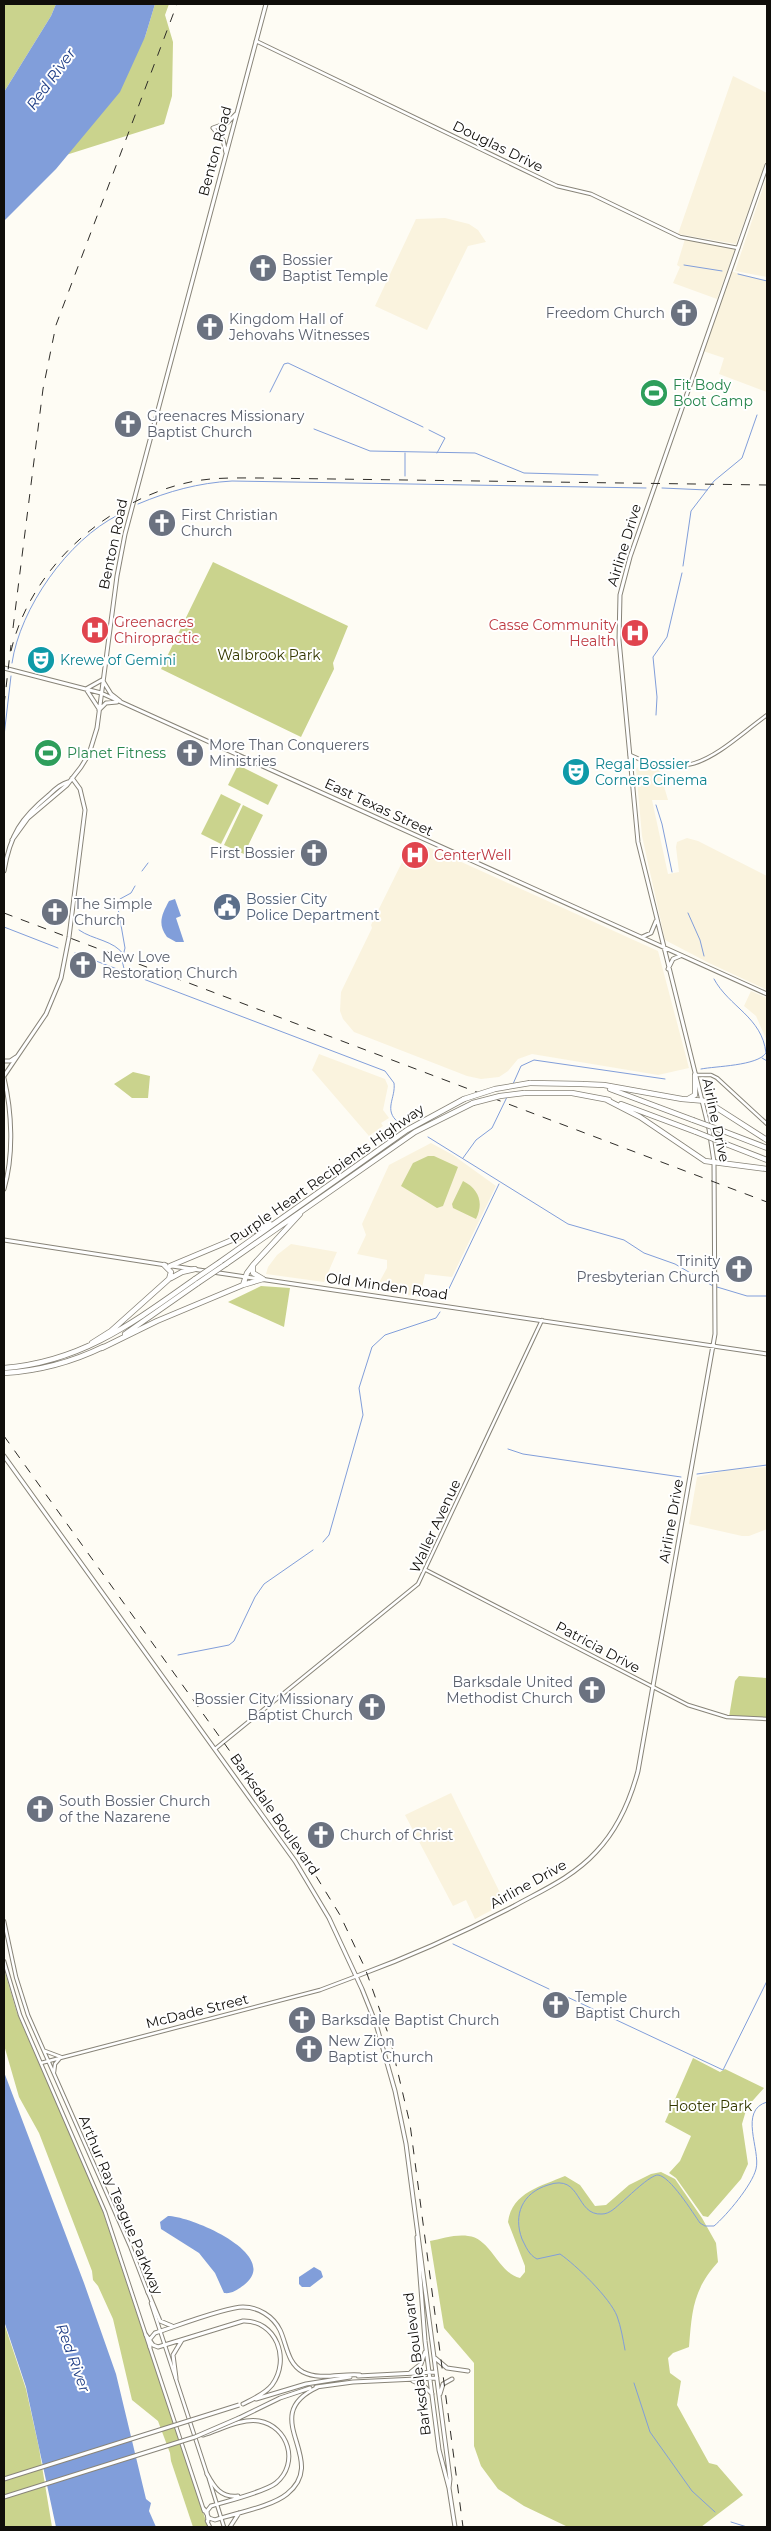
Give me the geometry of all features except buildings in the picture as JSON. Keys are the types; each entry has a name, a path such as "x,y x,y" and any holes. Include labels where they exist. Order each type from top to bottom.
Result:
{"highway":[{"path":"682,1099 694,1097 695,1075"},
{"name":"Purple Heart Recipients Highway","path":"4,1373 59,1364 102,1348 413,1126 464,1099 501,1087 530,1083 581,1084 625,1094 767,1148"},
{"path":"581,1084 604,1085 709,1102 767,1140"},
{"name":"Purple Heart Recipients Highway","path":"4,1368 31,1365 72,1354 114,1335 226,1264 415,1132 473,1103 524,1092 564,1092 607,1100 767,1160"},
{"path":"607,1100 640,1117 703,1160 767,1170"},
{"path":"242,1286 253,1265 307,1207"},
{"path":"170,1279 171,1272 167,1265 191,1258 281,1219"},
{"path":"187,1268 188,1261 191,1258"},
{"path":"253,1265 254,1273 263,1279"},
{"path":"72,1354 110,1331 170,1279 182,1272 195,1269"},
{"path":"102,1348 157,1320 263,1279"}],"main road":[{"name":"Benton Road","path":"4,871 11,842 16,830 26,816 70,780 89,754 99,710 125,534 266,4"},
{"path":"226,153 222,140 213,128 227,123 237,113"},
{"name":"Airline Drive","path":"357,1976 454,1937 554,1885 590,1858 611,1833 631,1795 640,1764 713,1346 716,1291 714,1162 702,1101 662,947 638,842 618,618 622,582 767,165"},
{"name":"East Texas Street","path":"4,668 101,693 767,994"},
{"path":"103,680 111,694 124,704 108,702 99,710 85,689 103,680"},
{"path":"4,1189 9,1153 8,1108 4,1077 46,1014 63,969 85,810 80,789 70,780"},
{"path":"640,937 651,933 656,920"},
{"path":"668,970 673,959 683,957"},
{"path":"4,1061 10,1061 18,1055"},
{"path":"4,1099 8,1108"},
{"name":"Old Minden Road","path":"4,1240 767,1354"},
{"name":"Barksdale Boulevard","path":"4,1456 216,1749 310,1884 357,1976 374,2019 395,2091 406,2144 455,2527"},
{"name":"Barksdale Boulevard","path":"417,2237 425,2346 437,2435 449,2488"},
{"path":"148,2292 161,2322 168,2326 178,2326"},
{"path":"150,2347 153,2334 241,2307 256,2310 268,2316 277,2325 289,2357 304,2372 315,2375 360,2376 436,2372"},
{"path":"422,2317 429,2316"},
{"path":"146,2335 156,2347 242,2321 259,2324 274,2335 281,2356 276,2379 264,2392 241,2404"},
{"path":"176,2378 173,2355 176,2347 183,2339"},
{"path":"407,2374 421,2364 425,2346"},
{"path":"434,2356 447,2368 468,2371"},
{"path":"4,2478 306,2384 360,2376"},
{"path":"195,2437 287,2395 318,2387 354,2382 436,2378"},
{"path":"439,2398 442,2386 452,2379"},
{"path":"410,2380 423,2385 432,2394"},
{"path":"207,2515 213,2520 281,2498 296,2484 302,2458 293,2432 292,2413 301,2396 318,2387"},
{"path":"4,2497 242,2422 258,2421 275,2428 285,2439 290,2456 287,2468 275,2484 217,2504 209,2508 207,2515"},
{"path":"437,2435 444,2434"},
{"path":"207,2474 222,2494 232,2497 246,2495"},
{"path":"204,2509 208,2521"},
{"path":"230,2527 233,2520 242,2511"}],"street":[{"name":"Douglas Drive","path":"256,41 561,188 591,194 680,237 738,248"},
{"path":"630,755 662,767 690,765 713,754 767,715"},
{"path":"695,1075 711,1075 720,1080 767,1124"},
{"name":"Waller Avenue","path":"216,1749 418,1584 542,1320"},
{"name":"Patricia Drive","path":"426,1569 653,1688 710,1713 738,1718 767,1719"},
{"name":"Arthur Ray Teague Parkway","path":"4,1921 18,1987 148,2292 224,2527"},
{"name":"Arthur Ray Teague Parkway","path":"4,1961 17,2009 100,2199 210,2527"},
{"name":"McDade Street","path":"41,2063 61,2056 320,1990 357,1976"},
{"path":"44,2050 50,2054 61,2056 55,2064 54,2074"}],"shaded area":[{"path":"733,76 767,93 767,159 736,244 678,234"},
{"path":"767,176 767,277 735,271"},
{"path":"445,218 469,224 478,230 486,242 468,246 427,330 375,306 416,219"},
{"path":"685,239 735,249 717,299 673,283 680,267 677,265"},
{"path":"730,271 767,281 767,392 719,374 724,358 703,351"},
{"path":"641,764 659,769 668,800 652,800 668,874 679,872 677,842 687,838 698,841 767,876 767,990 665,940 642,836 636,769"},
{"path":"415,841 658,951 689,1068 658,1075 532,1054 518,1059 508,1071 499,1077 481,1079 467,1076 354,1032 343,1019 340,1011 341,992 372,928 371,925 412,842"},
{"path":"751,991 767,998 767,1041 756,1016 744,1006"},
{"path":"319,1054 385,1079 388,1086 383,1110 389,1118 381,1123 383,1126 369,1136 312,1070"},
{"path":"431,1143 453,1155 496,1186 452,1277 425,1274 420,1297 375,1290 387,1268 387,1260 357,1254 366,1235 362,1224 389,1165"},
{"path":"291,1244 337,1252 324,1282 266,1274 268,1267 277,1255"},
{"path":"767,1467 767,1529 749,1536 742,1536 689,1524 697,1477 728,1470"},
{"path":"451,1793 505,1903 475,1919 466,1900 453,1906 405,1815"}],"green space":[{"path":"4,4 56,4 51,16 4,92"},
{"path":"155,4 169,4 165,15 173,42 172,96 164,124 66,155 145,37"},
{"name":"Walbrook Park","path":"213,562 348,626 333,663 334,669 301,737 161,669"},
{"path":"238,765 278,785 268,805 228,785"},
{"path":"221,794 241,804 221,844 201,834"},
{"path":"243,805 263,815 244,854 224,845"},
{"path":"133,1072 150,1076 148,1098 132,1098 114,1084"},
{"path":"428,1156 434,1156 458,1167 443,1206 437,1208 401,1186 413,1163"},
{"path":"463,1181 473,1188 480,1202 476,1219 453,1208 452,1204"},
{"path":"261,1286 290,1288 284,1327 228,1302"},
{"path":"739,1676 767,1678 767,1719 729,1717 735,1681"},
{"path":"4,1969 17,2013 100,2203 208,2527 193,2527 158,2421 132,2400 113,2319 98,2286 93,2280 92,2271 39,2133 19,2097 4,2045"},
{"name":"Hooter Park","path":"693,2058 720,2072 725,2069 764,2088 747,2107 742,2124 748,2164 741,2179 708,2217 703,2216 676,2178 669,2173 680,2161 691,2136 665,2122"},
{"path":"661,2172 675,2179 702,2218 716,2243 718,2262 703,2282 695,2301 689,2347 673,2353 668,2358 670,2373 681,2381 677,2405 709,2463 717,2465 743,2495 701,2527 568,2527 524,2506 498,2489 481,2466 474,2446 474,2363 444,2328 430,2241 459,2236 476,2238 489,2249 506,2270 520,2278 525,2272 525,2266 508,2222 515,2204 522,2197 538,2187 565,2176 580,2185 595,2206 606,2205 629,2185 651,2174"},
{"path":"4,2323 26,2389 39,2448 52,2527 4,2527"}],"water":[{"name":"Red River","path":"56,4 155,4 145,37 120,92 56,169 4,221 4,92 51,16"},
{"path":"175,899 181,916 176,918 184,942 176,942 167,937 162,928 161,923 164,910 169,901"},
{"name":"Red River","path":"4,2072 84,2283 116,2374 146,2499 151,2503 149,2511 156,2527 56,2527 26,2387 4,2321"},
{"path":"168,2216 195,2223 212,2230 229,2239 243,2250 252,2262 253,2273 244,2285 232,2292 224,2293 215,2273 199,2253 161,2229 160,2222"},
{"path":"314,2267 321,2271 323,2277 310,2287 302,2287 299,2284 299,2277"}],"waterway":[{"path":"684,265 722,271"},
{"path":"738,274 767,281"},
{"path":"270,392 284,364 288,363 423,427"},
{"path":"683,566 691,511 714,481 742,458 757,415"},
{"path":"314,429 370,451 475,453 524,473 598,475"},
{"path":"429,430 445,438 437,453"},
{"path":"405,453 405,476"},
{"path":"138,504 184,488 232,481 646,488"},
{"path":"662,488 707,490"},
{"path":"12,663 25,620 49,578 81,541 99,526 118,515"},
{"path":"656,715 657,697 653,657 667,637 682,573"},
{"path":"4,736 11,676"},
{"path":"656,805 672,872"},
{"path":"142,871 148,863"},
{"path":"120,899 131,893 135,886"},
{"path":"118,908 125,948 123,956"},
{"path":"688,913 700,940 704,956"},
{"path":"4,927 58,948"},
{"path":"79,930 115,946 124,955"},
{"path":"75,953 385,1071 394,1083 391,1113 398,1122"},
{"path":"122,960 125,973"},
{"path":"701,1069 754,1061 766,1053 763,1041 752,1021 720,989 714,979"},
{"path":"762,1058 767,1061"},
{"path":"513,1084 521,1066 534,1060 665,1079"},
{"path":"463,1158 476,1140 492,1128 507,1097"},
{"path":"428,1137 568,1224 624,1240 644,1253 675,1264 713,1286"},
{"path":"444,1299 499,1184"},
{"path":"717,1287 747,1296 767,1296"},
{"path":"323,1542 329,1535 363,1415 359,1388 372,1347 385,1335 436,1318 440,1312"},
{"path":"508,1449 523,1454 681,1477"},
{"path":"697,1474 767,1465"},
{"path":"178,1655 229,1645 234,1641 255,1597 264,1584 313,1550"},
{"path":"453,1944 549,1989"},
{"path":"563,1995 723,2070 767,1981"},
{"path":"625,2350 617,2316 592,2282 560,2254 537,2259 526,2248 519,2230 519,2213 526,2199 539,2189 559,2183 573,2189 587,2209 593,2213 605,2214 610,2212 645,2182 658,2175 675,2188 700,2223 705,2226 714,2226 738,2199 754,2176 757,2161 752,2122 758,2106 767,2102"},
{"path":"634,2383 650,2432 692,2491 715,2512"},
{"path":"731,2522 747,2527"}],"railway":[{"path":"13,628 43,389 56,325 177,4"},
{"path":"11,651 21,621 35,593 53,567 75,543 100,523 127,506 156,492 195,481 261,478 767,485"},
{"path":"4,705 11,645"},
{"path":"4,913 767,1202"},
{"path":"4,1436 295,1842 340,1915 365,1968 390,2039 410,2124 463,2527"}],"place":[{"name":"Bossier Baptist Temple","path":"263,268"},
{"name":"Freedom Church","path":"684,313"},
{"name":"Kingdom Hall of Jehovahs Witnesses","path":"210,327"},
{"name":"Fit Body Boot Camp","path":"654,393"},
{"name":"Greenacres Missionary Baptist Church","path":"128,424"},
{"name":"First Christian Church","path":"162,523"},
{"name":"Greenacres Chiropractic","path":"95,630"},
{"name":"Casse Community Health","path":"635,633"},
{"name":"Krewe of Gemini","path":"41,660"},
{"name":"Planet Fitness","path":"48,753"},
{"name":"More Than Conquerers Ministries","path":"190,753"},
{"name":"Regal Bossier Corners Cinema","path":"576,772"},
{"name":"First Bossier","path":"314,853"},
{"name":"CenterWell","path":"415,855"},
{"name":"Bossier City Police Department","path":"227,907"},
{"name":"The Simple Church","path":"55,912"},
{"name":"New Love Restoration Church","path":"83,965"},
{"name":"Trinity Presbyterian Church","path":"739,1269"},
{"name":"Barksdale United Methodist Church","path":"592,1690"},
{"name":"Bossier City Missionary Baptist Church","path":"372,1707"},
{"name":"South Bossier Church of the Nazarene","path":"40,1809"},
{"name":"Church of Christ","path":"321,1835"},
{"name":"Temple Baptist Church","path":"556,2005"},
{"name":"Barksdale Baptist Church","path":"302,2020"},
{"name":"New Zion Baptist Church","path":"309,2049"}]}
